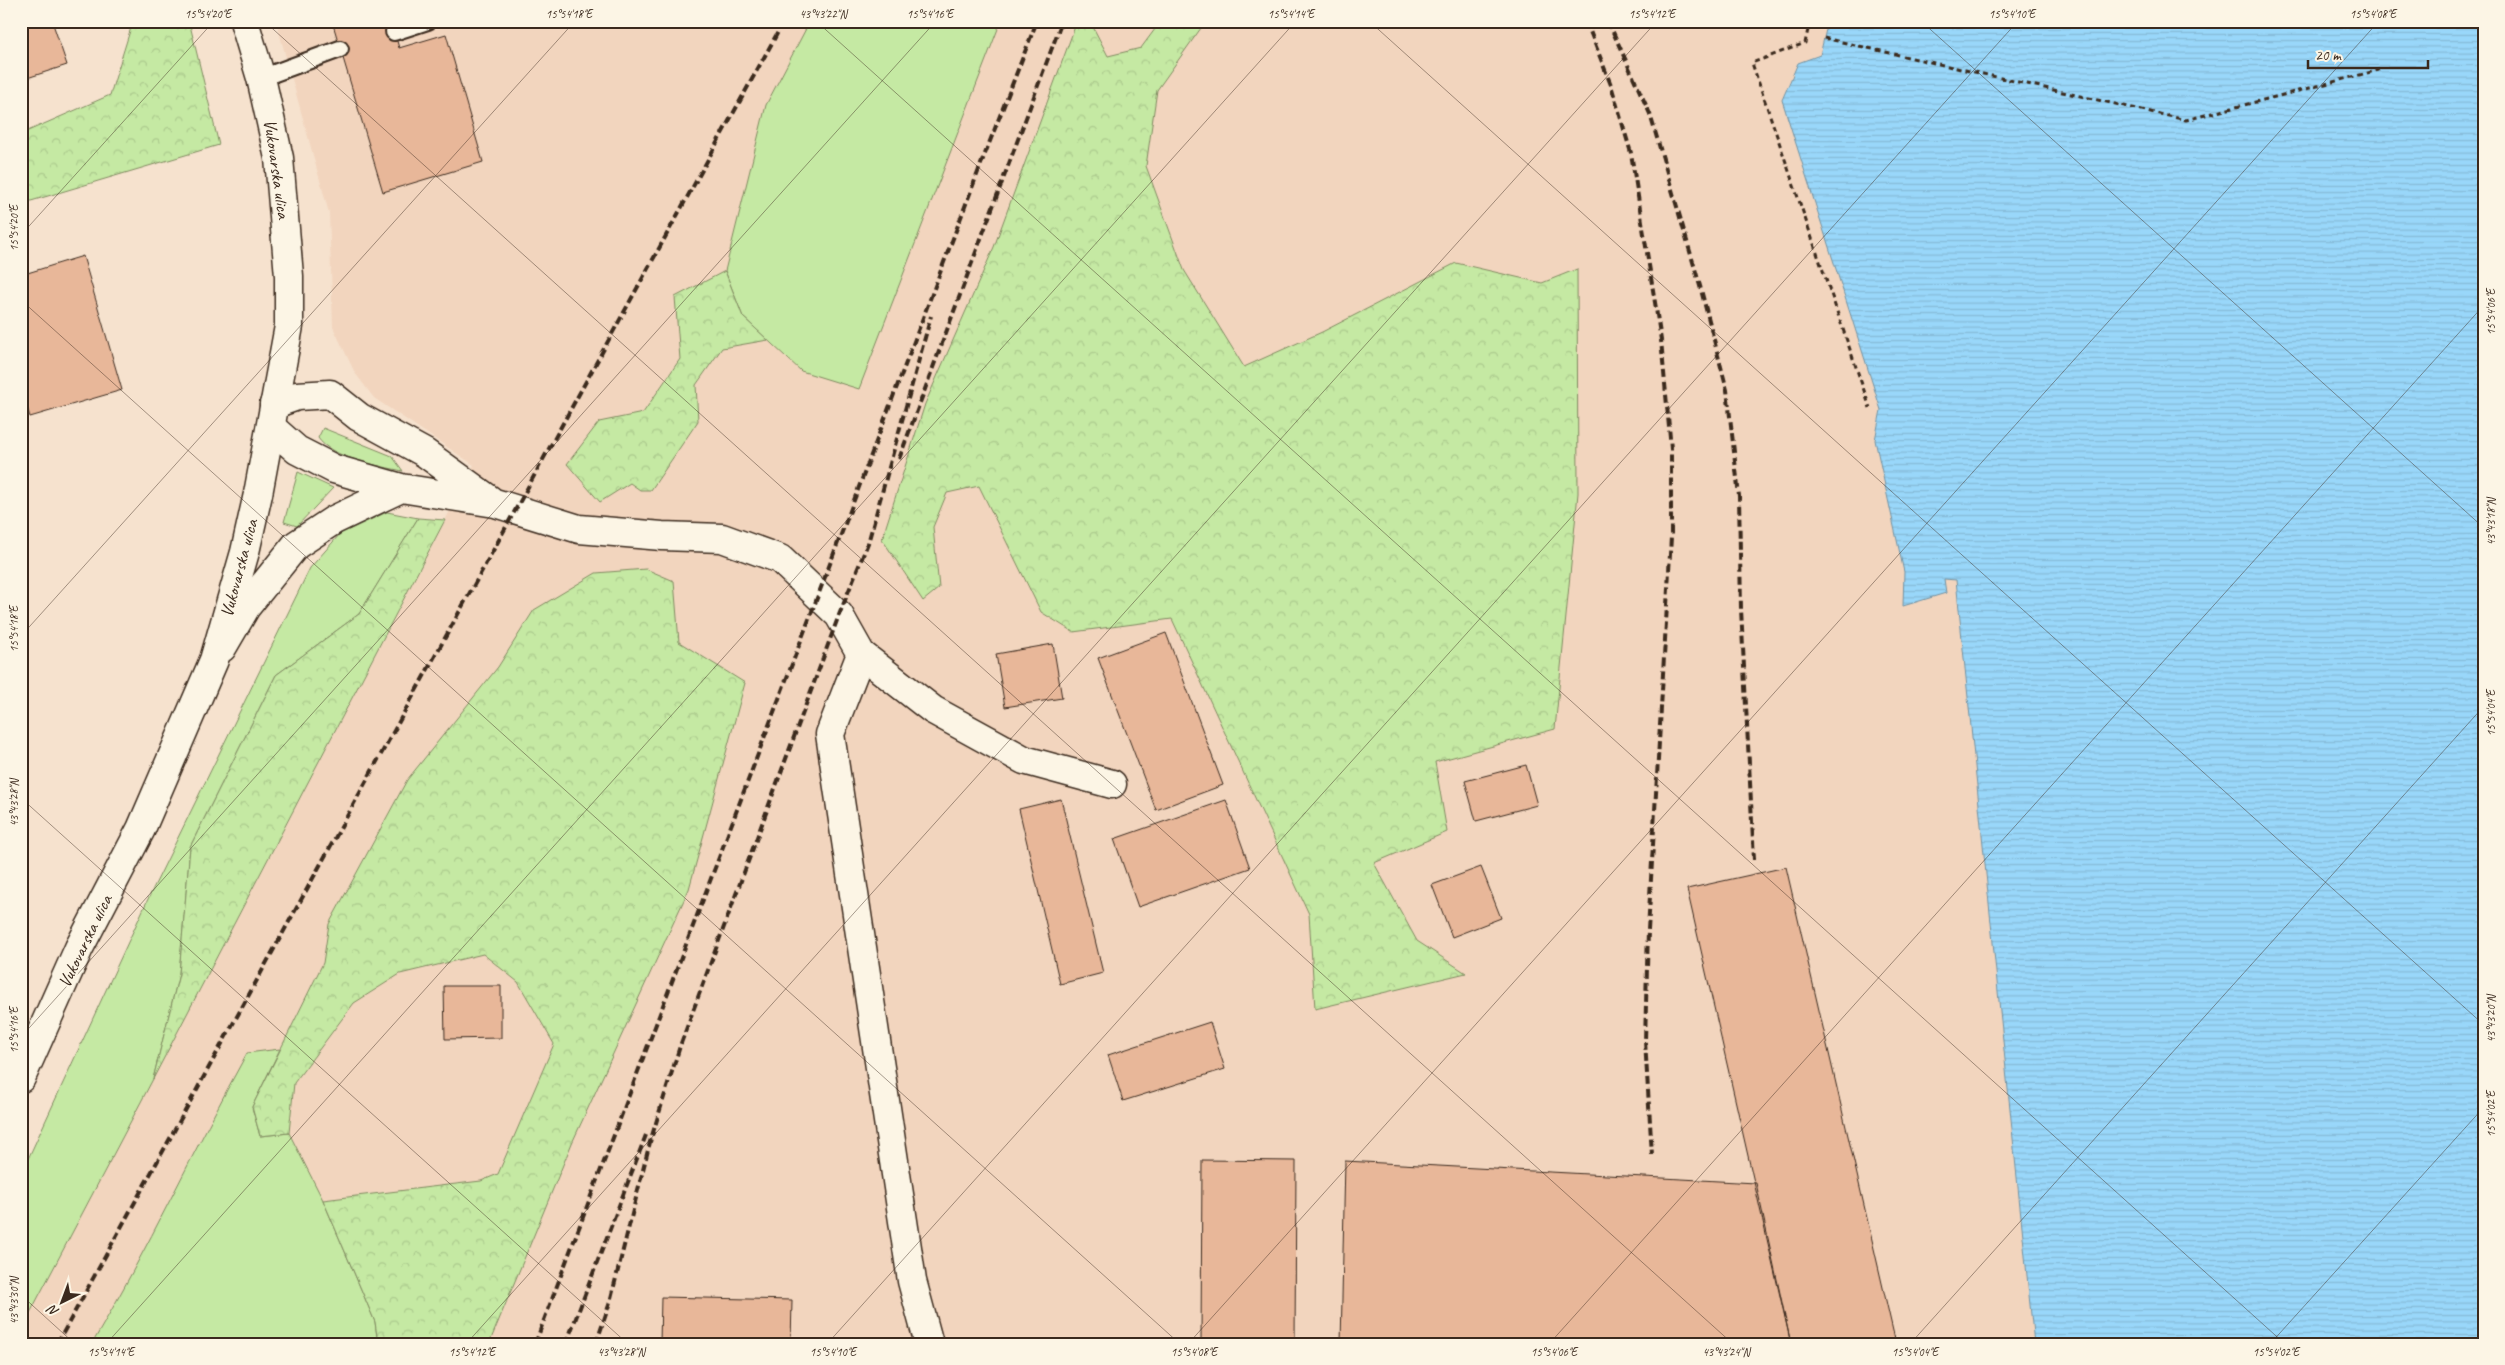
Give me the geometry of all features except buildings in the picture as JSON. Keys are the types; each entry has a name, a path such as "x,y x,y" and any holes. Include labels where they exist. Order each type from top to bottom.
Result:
{"street":[{"name":"Vukovarska ulica","path":"21,1078 79,948 141,829 214,660 245,552 288,326 289,276 279,158 261,78 244,21"},
{"path":"495,503 425,453 359,417 330,394 297,396 272,416 298,450 334,469 401,488 495,503 579,529 662,536 722,538 780,559 839,615 861,654 933,710 1024,760 1112,784"},
{"path":"214,660 246,607 296,545 334,520 401,488"},
{"path":"861,654 830,734 912,1281 929,1344"}],"lane":[{"path":"394,32 428,21"},
{"path":"261,78 340,49"}],"path":[{"path":"1810,21 1805,43 1752,63 1870,408"},
{"path":"1824,38 2186,120 2380,70"}],"shaded area":[{"path":"276,21 1828,21 1820,55 1798,63 1782,100 1881,410 1875,440 1904,572 1904,606 1944,579 1956,580 2034,1344 21,1344 21,1330 474,465 374,398 355,373 333,327 329,213"}],"green space":[{"path":"133,21 189,21 219,145 21,204 21,134 110,95"},
{"path":"810,21 1001,21 859,389 801,371 743,317 725,271 766,105"},
{"path":"1077,21 1095,21 1092,25 1108,56 1141,48 1161,21 1206,21 1157,90 1146,166 1184,270 1244,367 1322,332 1456,263 1542,283 1577,269 1578,493 1555,729 1435,762 1447,832 1374,863 1417,941 1466,973 1315,1009 1309,914 1172,619 1073,632 1041,612 979,486 947,493 933,527 939,588 923,601 882,539 925,404 994,247"},
{"path":"725,271 743,317 768,340 722,348 696,385 698,421 651,490 640,490 630,483 600,502 567,464 599,422 643,413 680,359 675,297"},
{"path":"323,428 392,456 403,471 356,460 333,451 318,438"},
{"path":"298,472 333,488 297,526 284,522"},
{"path":"387,512 418,518 359,614 276,675 190,847 179,974 153,1079 21,1330 21,1174 148,899 310,568 340,534"},
{"path":"418,518 445,520 153,1079 179,974 190,847 276,675 359,614"},
{"path":"646,569 674,581 679,642 745,683 689,889 572,1143 489,1344 378,1344 375,1322 323,1200 481,1181 498,1174 554,1044 518,982 483,954 400,974 354,1003 294,1083 289,1133 260,1136 252,1107 323,963 329,924 407,780 498,667 534,610 596,573"},
{"path":"280,1049 252,1107 260,1136 289,1133 323,1200 375,1322 378,1344 92,1344 113,1308 247,1053"}],"water":[{"path":"1828,21 2484,21 2484,1344 2034,1344 1956,580 1944,579 1946,593 1903,606 1904,572 1875,440 1881,410 1782,100 1798,63 1820,55"}],"railway":[{"path":"57,1344 784,21"},
{"path":"535,1344 983,159 1037,21"},
{"path":"899,459 1062,21"},
{"path":"1586,21 1611,85 1631,153 1661,340 1671,449 1671,537 1648,930 1645,1041 1652,1155"},
{"path":"1608,21 1650,114 1700,286 1727,390 1739,496 1741,609 1754,860"},
{"path":"596,1344 610,1302 650,1142 680,1046 839,615 868,543 931,316"},
{"path":"566,1344 646,1135"}]}
